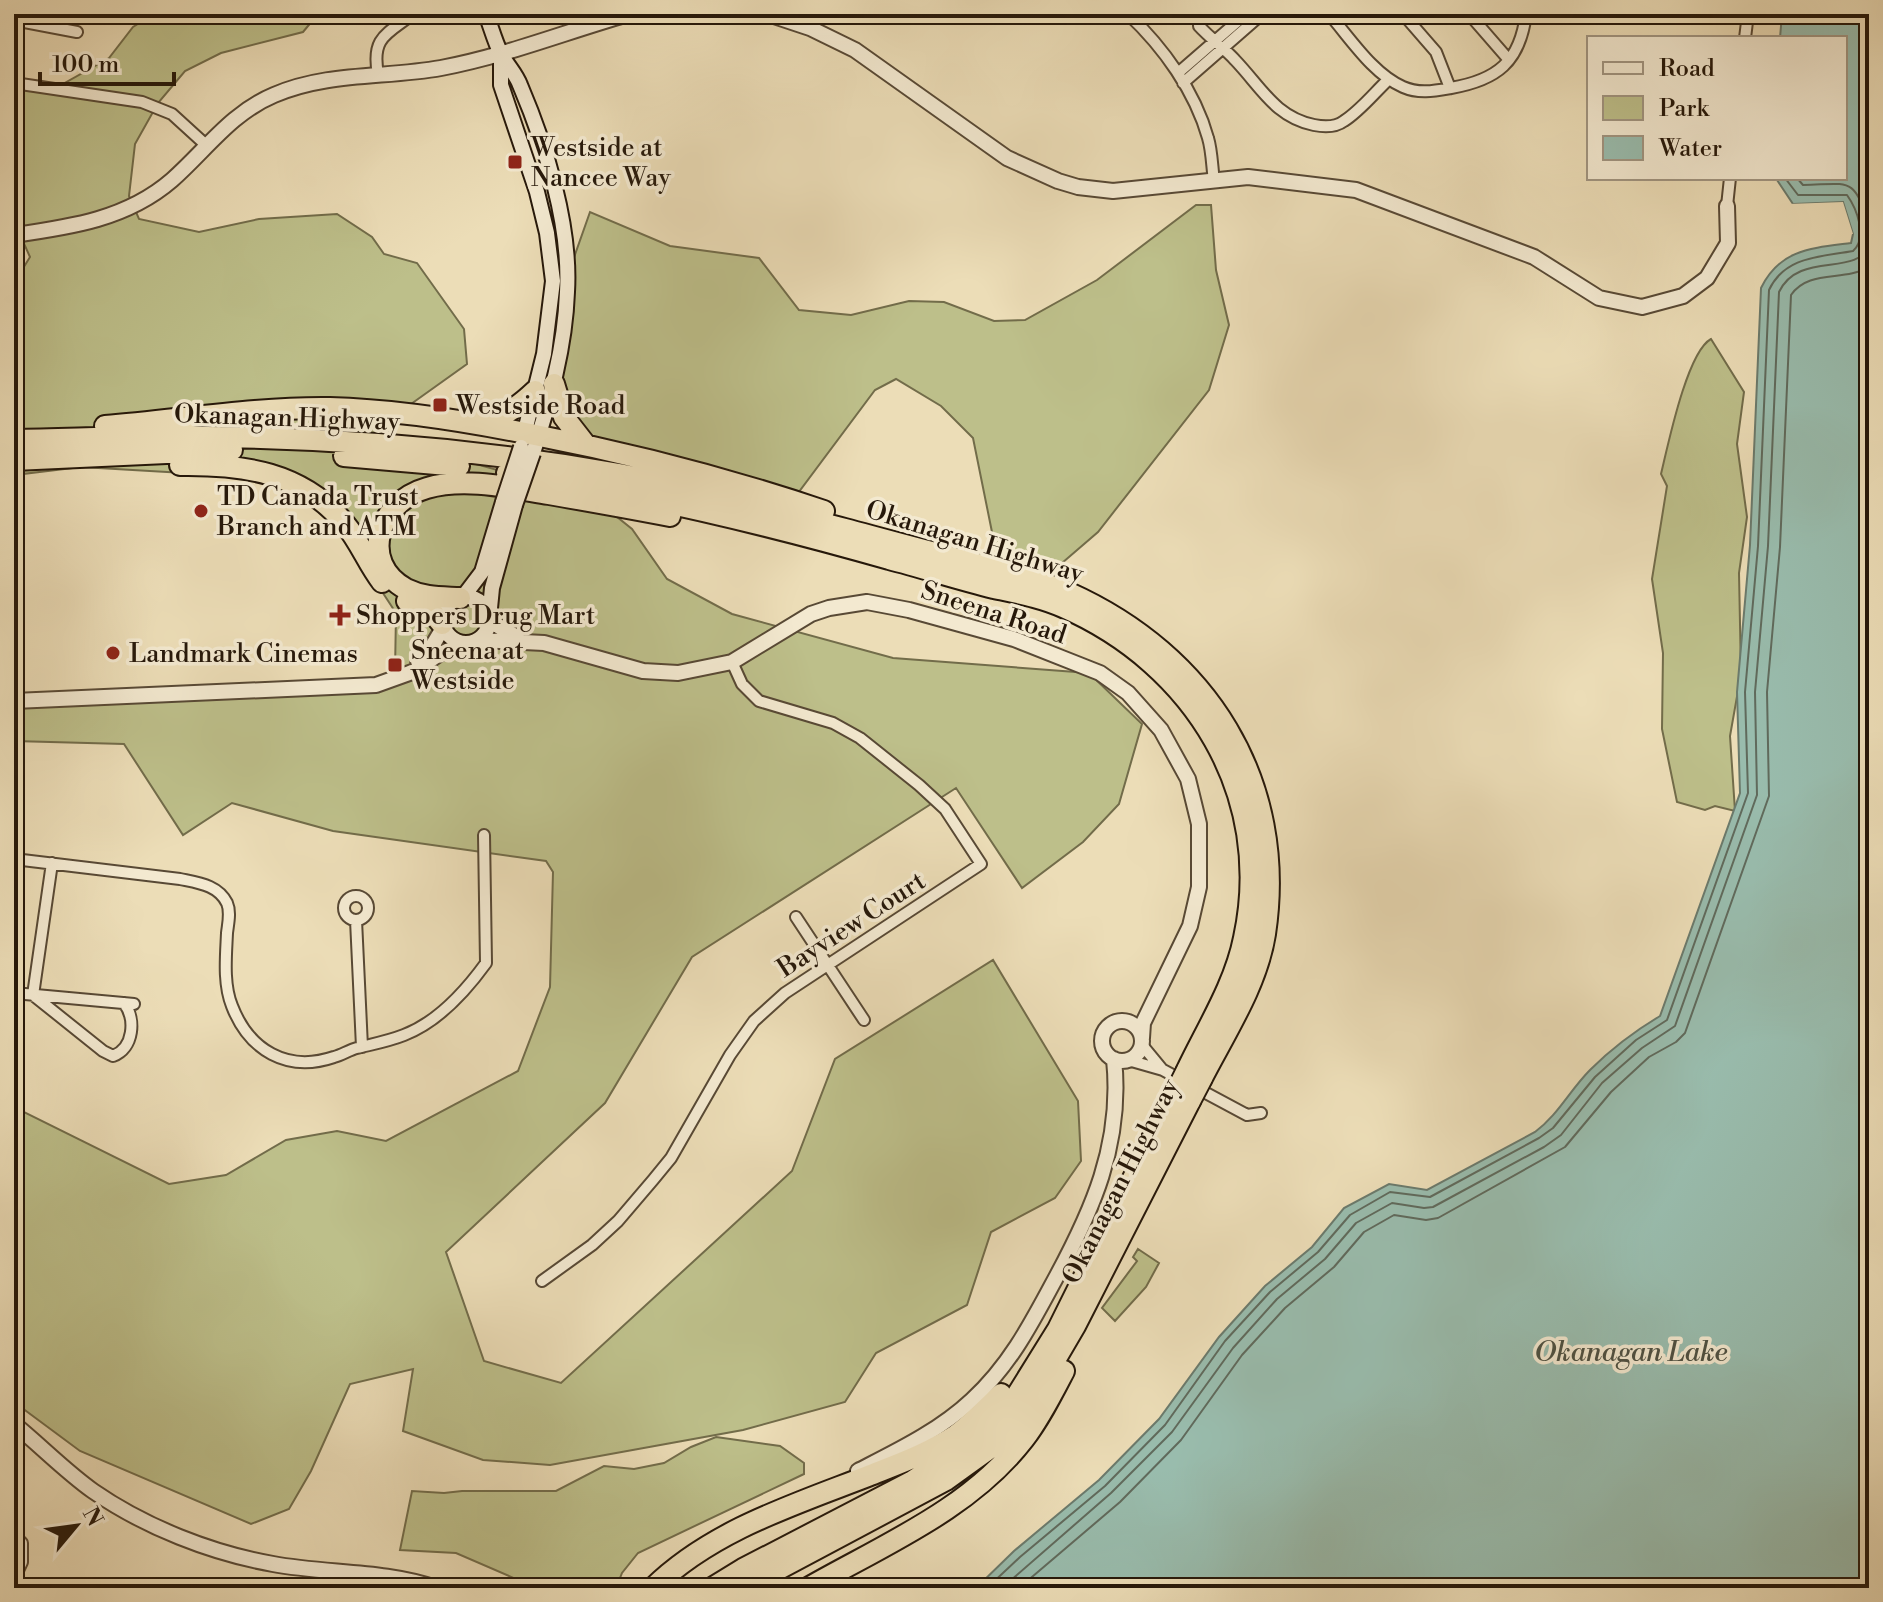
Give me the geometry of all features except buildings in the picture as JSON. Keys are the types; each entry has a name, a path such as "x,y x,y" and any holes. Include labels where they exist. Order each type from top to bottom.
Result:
{"highway":[{"path":"466,421 503,416 544,388 585,444"},
{"path":"14,439 75,428 276,409 373,410 466,421 529,442 585,444 760,489 992,578"},
{"name":"Okanagan Highway","path":"14,439 205,437 330,442 470,454 621,475 750,505 992,578"},
{"name":"Okanagan Highway","path":"14,460 236,450 460,466 644,497 814,538 1066,592 1109,613 1161,649 1199,687 1230,731 1245,764 1262,821 1268,868 1265,935 1249,986 1195,1074 1125,1214 1075,1326 1033,1398 989,1449 946,1480 743,1588"},
{"path":"88,457 134,463 253,469 284,477 303,487 342,520 380,580 391,591 431,611 443,626"},
{"path":"461,597 423,596 404,588 389,572 380,552 381,529 390,509 412,493 428,487 456,484 501,486 681,519 837,557 992,578"},
{"path":"653,1588 683,1560 706,1546 792,1506 919,1455 955,1435 977,1417 1026,1364 1125,1214"},
{"path":"808,1588 923,1526 965,1496 1023,1440 1045,1408 1080,1340 1125,1214"},
{"name":"Okanagan Highway","path":"712,1588 911,1482 984,1430 1017,1395 1045,1353 1125,1214"}],"street":[{"path":"378,74 376,53 381,38 413,14"},
{"path":"404,676 431,648 443,626 449,603 461,597 482,572 529,442 568,291 563,228 554,187 519,83 501,54 486,14"},
{"path":"14,235 66,228 126,210 158,192 237,116 272,95 310,83 439,68 501,54 628,14"},
{"path":"768,14 810,28 855,50 1007,158 1045,177 1078,187 1113,191 1248,177 1356,190 1534,257 1599,298 1642,307 1683,296 1707,278 1728,243 1730,180"},
{"path":"1204,14 1199,26 1234,59 1283,114 1318,126 1332,126 1344,122 1389,79"},
{"path":"1218,45 1246,14"},
{"path":"1180,78 1218,45 1262,14"},
{"path":"1329,14 1389,79 1425,93 1481,81 1501,70 1516,52 1526,14"},
{"path":"1403,14 1436,52 1450,88"},
{"path":"1469,14 1509,60"},
{"path":"1745,36 1748,14"},
{"path":"1132,18 1180,78 1200,114 1209,141 1214,181"},
{"path":"14,20 77,32"},
{"path":"501,54 501,85 537,192 551,255 552,299 544,354 544,388 529,442"},
{"path":"14,83 151,105 172,114 206,145"},
{"path":"443,626 453,640 473,642 486,632 509,503"},
{"path":"461,597 477,600 483,605 489,620"},
{"name":"Sneena Road","path":"489,620 502,630 529,641 660,674 703,670 732,662 811,614 867,602 909,610 1014,639 1100,673 1128,693 1161,730 1188,779 1199,824 1199,887 1190,926 1143,1023 1142,1042"},
{"name":"Sneena Road","path":"14,701 359,687 404,676 453,647 473,642 529,641"},
{"name":"Bayview Court","path":"542,1281 592,1245 646,1189 671,1158 730,1055 754,1021 785,993 981,864 945,809 909,777 860,738 833,723 759,701 742,684 732,662"},
{"path":"14,859 180,879 208,885 221,893 229,908 226,979 231,1006 255,1044 267,1053 283,1059 305,1061 332,1058 408,1034 460,995 486,963 484,835"},
{"path":"33,995 52,863"},
{"path":"796,917 864,1020"},
{"path":"356,920 362,1047"},
{"path":"14,993 129,1003 132,1017 125,1049 113,1056 103,1051 33,995"},
{"name":"Sneena Road","path":"1127,1021 1142,1011 1158,993"},
{"path":"1163,1070 1142,1042 1134,1025 1127,1021 1112,1024 1103,1038 1107,1054 1163,1070 1247,1115 1261,1113"},
{"path":"1121,1059 1139,1052 1142,1042"},
{"path":"792,1506 941,1424 998,1375 1021,1344 1089,1215 1099,1187 1108,1154 1121,1059"},
{"path":"14,1424 93,1491 151,1524 178,1535 226,1553 269,1564 377,1575 436,1588"},
{"path":"14,1535 22,1543 22,1562 14,1579"}],"green space":[{"path":"154,14 318,14 303,32 221,53 185,71 158,103 135,144 129,196 139,219 199,232 259,219 337,214 372,237 384,254 417,263 464,329 467,364 390,419 388,431 396,442 591,496 632,529 667,579 732,614 893,658 1089,673 1142,724 1119,804 1083,842 1022,888 956,788 692,957 605,1103 446,1252 484,1361 561,1383 792,1171 835,1059 993,960 1078,1101 1081,1161 1055,1198 991,1232 967,1305 876,1353 845,1402 743,1430 550,1465 483,1460 403,1431 413,1369 350,1384 311,1471 289,1509 251,1524 80,1451 14,1402 14,1107 169,1184 226,1175 286,1140 337,1131 386,1141 518,1071 550,987 553,872 546,861 333,831 232,803 183,835 124,744 14,741 14,708 373,680 395,672 396,613 341,529 303,497 253,477 81,467 14,475 14,283 30,257 14,227 14,86 24,89 61,85 109,58 133,27"},
{"path":"1196,205 1211,205 1216,270 1229,325 1209,390 1098,532 1040,582 1019,577 993,537 973,438 941,406 896,379 875,390 769,532 590,479 555,404 547,334 590,212 670,246 759,258 799,310 851,315 909,301 944,302 994,321 1025,320 1097,280"},
{"path":"1711,339 1744,392 1737,444 1747,517 1739,573 1741,674 1730,736 1735,811 1715,806 1705,810 1677,802 1662,729 1663,653 1652,579 1667,486 1661,474 1668,442 1686,380 1702,347"},
{"path":"1138,1249 1159,1263 1146,1287 1115,1321 1102,1308 1137,1261 1133,1257"},
{"path":"716,1437 780,1446 804,1463 804,1474 638,1553 622,1573 616,1588 527,1588 516,1579 456,1553 400,1550 412,1491 556,1491 604,1466 634,1469 664,1463"}],"water":[{"name":"Okanagan Lake","path":"1782,14 1869,14 1869,1588 976,1588 1014,1551 1099,1480 1159,1419 1219,1337 1265,1286 1312,1247 1344,1208 1389,1184 1427,1190 1535,1132 1598,1062 1660,1016 1740,793 1737,692 1750,545 1761,288 1778,265 1788,258 1810,249 1851,243 1853,234 1843,202 1793,204 1777,180 1847,180 1847,36 1780,36"}],"pier":[{"path":"1843,202 1853,234 1849,234 1840,206 1792,208 1788,204"}],"place":[{"name":"Westside at Nancee Way","path":"515,162"},
{"name":"Westside Road","path":"440,405"},
{"name":"TD Canada Trust Branch and ATM","path":"201,511"},
{"name":"Shoppers Drug Mart","path":"340,615"},
{"name":"Landmark Cinemas","path":"113,653"},
{"name":"Sneena at Westside","path":"395,665"}]}
